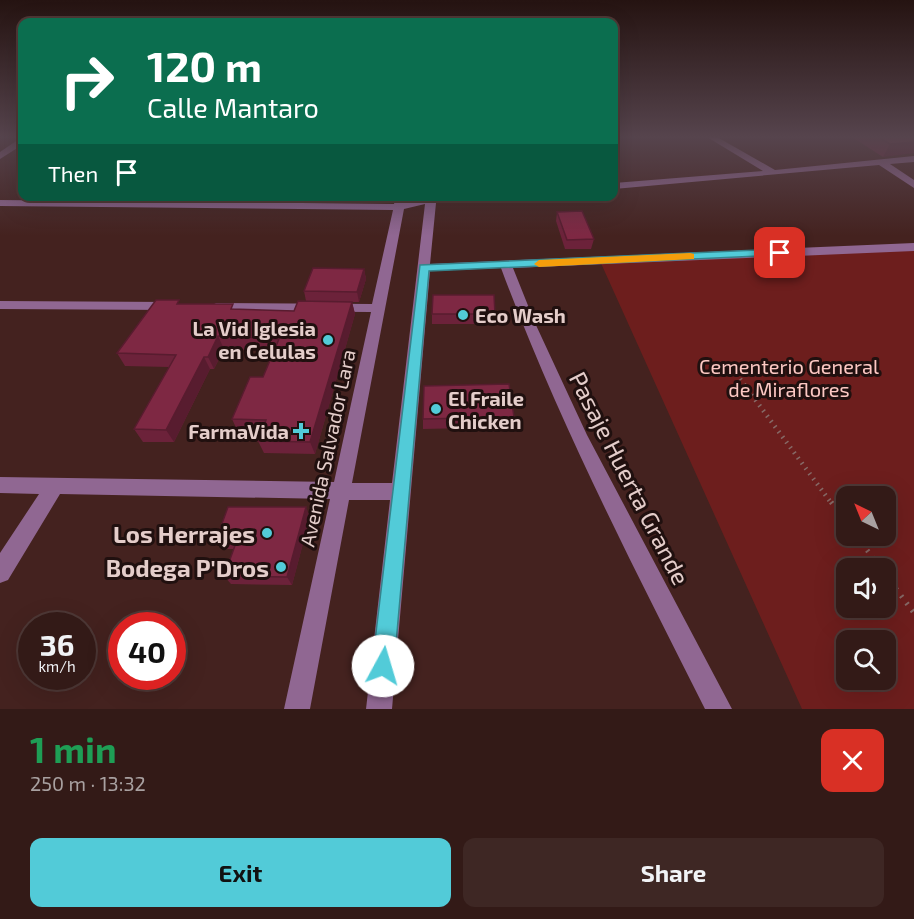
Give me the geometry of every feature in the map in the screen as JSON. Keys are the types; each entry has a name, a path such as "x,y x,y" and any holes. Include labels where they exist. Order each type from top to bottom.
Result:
{"street":[{"path":"767,170 772,173"},
{"path":"618,186 801,170"},
{"path":"893,170 914,184"},
{"path":"379,709 431,201"},
{"path":"0,203 399,202"},
{"name":"Avenida Salvador Lara","path":"297,709 399,202"},
{"path":"424,268 914,247"},
{"name":"Pasaje Huerta Grande","path":"506,265 529,328 570,421 719,709"},
{"path":"0,305 379,308"},
{"path":"0,484 400,492"},
{"path":"0,572 56,485"}],"path":[{"path":"740,379 836,509"},
{"path":"864,546 873,558"},
{"path":"896,589 914,613"}],"green space":[{"name":"Cementerio General de Miraflores","path":"914,247 914,709 802,709 600,261"}],"building":[{"path":"582,211 594,239 567,240 557,212"},
{"path":"313,268 364,269 357,292 304,291"},
{"path":"433,295 494,295 495,314 432,314"},
{"path":"156,300 179,300 177,304 233,304 231,309 294,311 298,301 352,302 310,442 258,441 266,420 232,419 250,377 263,377 279,339 218,336 208,357 204,357 166,430 134,429 176,355 117,353"},
{"path":"509,384 514,417 423,419 424,386"},
{"path":"228,507 306,507 287,577 224,576 237,540 216,540"}],"slow traffic":[{"path":"539,264 690,257"}],"place":[{"name":"Eco Wash","path":"463,315"},
{"name":"La Vid Iglesia en Celulas","path":"328,340"},
{"name":"El Fraile Chicken","path":"436,409"},
{"name":"FarmaVida","path":"301,431"},
{"name":"Los Herrajes","path":"267,533"},
{"name":"Bodega P'Dros","path":"281,567"}],"route":[{"path":"383,666 424,268 780,253"}]}
